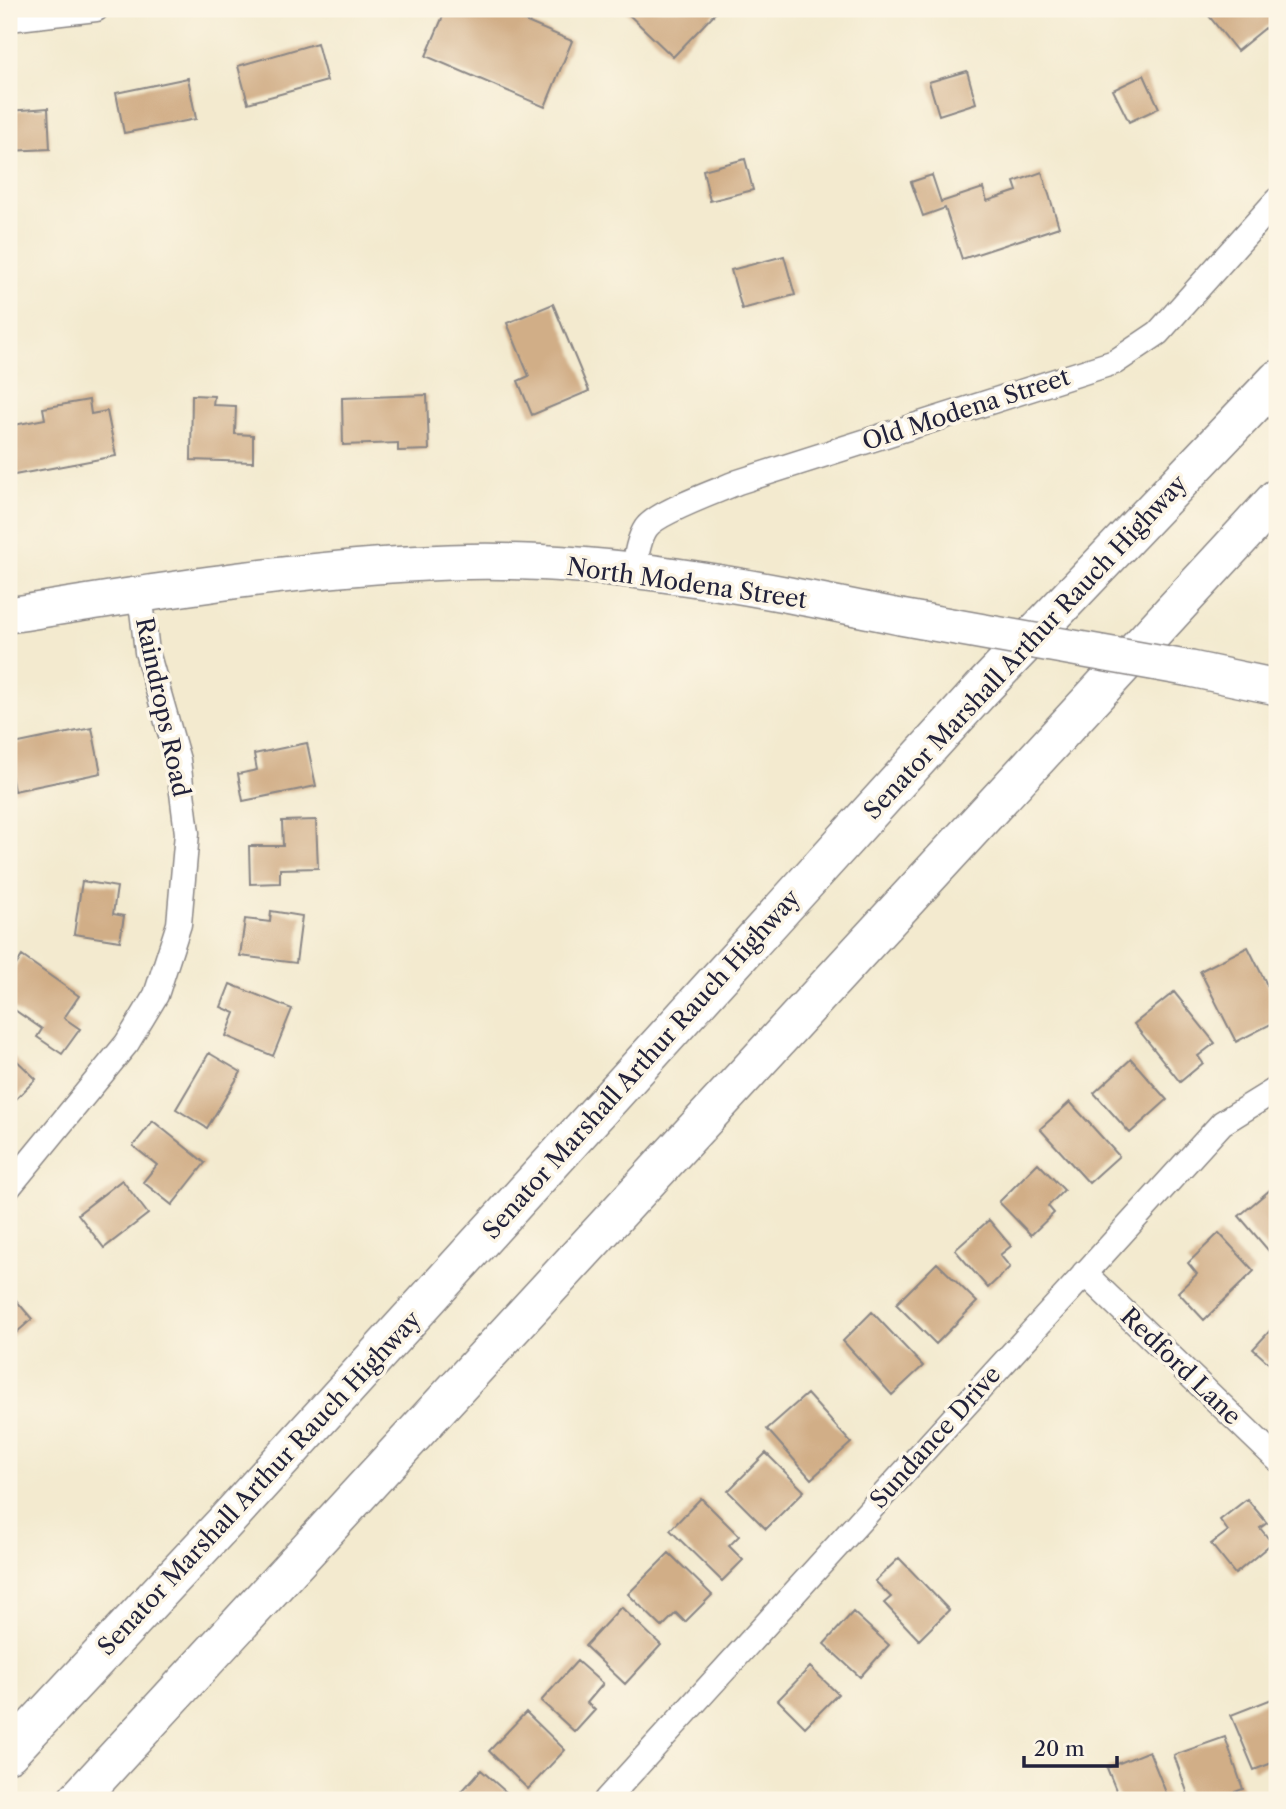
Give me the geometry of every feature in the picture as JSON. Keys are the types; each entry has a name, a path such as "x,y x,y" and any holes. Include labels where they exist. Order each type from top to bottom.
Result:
{"highway":[{"name":"Senator Marshall Arthur Rauch Highway","path":"9,1753 227,1520 981,690 1277,380"},
{"path":"77,1800 1277,498"}],"street":[{"path":"9,19 96,9"},
{"name":"Old Modena Street","path":"634,570 639,543 646,527 680,507 738,482 1115,362 1158,333 1277,200"},
{"name":"North Modena Street","path":"9,615 140,593 342,568 452,561 535,563 634,570 800,596 1277,687"},
{"name":"Raindrops Road","path":"9,1187 127,1043 156,995 179,924 187,833 178,760 147,652 140,593"},
{"name":"Sundance Drive","path":"606,1800 1222,1123 1277,1089"},
{"name":"Redford Lane","path":"1084,1273 1277,1459"}],"building":[{"path":"446,9 496,9 572,41 545,107 426,56"},
{"path":"625,9 719,9 673,57"},
{"path":"1218,9 1266,9 1275,20 1237,51 1209,16"},
{"path":"317,43 327,81 248,103 238,66"},
{"path":"967,71 976,103 939,115 929,82"},
{"path":"1144,75 1159,108 1129,122 1113,90"},
{"path":"188,78 196,119 124,133 116,93"},
{"path":"48,108 50,149 9,151 9,111"},
{"path":"745,159 753,190 710,201 703,170"},
{"path":"1042,172 1059,227 962,259 945,208 923,216 911,182 932,175 941,202 983,188 987,201 1017,191 1014,182"},
{"path":"784,256 795,295 742,309 731,270"},
{"path":"553,304 589,391 532,415 518,381 529,376 507,323"},
{"path":"192,395 214,396 213,405 236,406 235,434 253,435 253,462 191,460"},
{"path":"427,395 429,450 398,451 398,443 343,445 342,398"},
{"path":"89,400 91,414 107,411 116,456 9,476 9,426 45,419 43,408"},
{"path":"92,728 101,773 14,791 9,745"},
{"path":"307,743 316,786 243,801 238,774 257,770 254,754"},
{"path":"316,820 318,868 280,869 280,883 250,884 249,846 283,846 282,821"},
{"path":"82,881 117,887 113,914 124,916 120,941 74,934"},
{"path":"271,911 302,916 296,963 240,956 245,919 270,922"},
{"path":"1248,947 1277,1005 1277,1021 1236,1042 1200,971"},
{"path":"22,956 79,996 64,1018 80,1029 62,1054 37,1037 42,1029 9,1006 9,976"},
{"path":"230,984 292,1009 273,1056 226,1036 235,1013 221,1007"},
{"path":"1174,992 1215,1043 1198,1056 1203,1063 1180,1082 1134,1024"},
{"path":"9,1053 36,1079 9,1106"},
{"path":"209,1053 241,1072 207,1128 176,1109"},
{"path":"1131,1059 1167,1100 1130,1133 1094,1093"},
{"path":"1070,1102 1119,1156 1089,1183 1040,1129"},
{"path":"153,1121 205,1163 172,1205 143,1182 157,1165 133,1146"},
{"path":"1038,1163 1064,1190 1048,1206 1054,1213 1031,1235 999,1202"},
{"path":"122,1180 148,1214 104,1248 78,1214"},
{"path":"1277,1184 1277,1253 1273,1256 1239,1216"},
{"path":"989,1220 1011,1246 1000,1255 1010,1267 988,1288 955,1250"},
{"path":"1219,1233 1254,1271 1204,1320 1178,1292 1197,1274 1188,1263"},
{"path":"937,1263 977,1302 936,1344 896,1304"},
{"path":"9,1292 32,1319 9,1339"},
{"path":"872,1312 923,1366 892,1395 843,1341"},
{"path":"1277,1323 1277,1366 1275,1369 1253,1349"},
{"path":"807,1394 851,1443 811,1479 767,1429"},
{"path":"766,1453 804,1491 766,1529 728,1491"},
{"path":"701,1498 739,1536 729,1546 743,1560 722,1581 670,1530"},
{"path":"1247,1499 1267,1523 1260,1528 1272,1543 1235,1574 1211,1544 1228,1531 1220,1520"},
{"path":"669,1553 712,1595 685,1622 676,1613 662,1627 628,1594"},
{"path":"899,1558 949,1610 919,1640 884,1603 891,1597 875,1581"},
{"path":"621,1607 661,1645 625,1684 585,1646"},
{"path":"853,1612 889,1645 860,1677 824,1644"},
{"path":"577,1661 603,1684 587,1703 595,1710 575,1732 541,1701"},
{"path":"810,1667 838,1694 805,1727 778,1700"},
{"path":"1277,1697 1277,1761 1254,1770 1231,1715"},
{"path":"526,1712 565,1750 528,1789 489,1751"},
{"path":"1225,1737 1243,1789 1212,1800 1190,1800 1174,1755"},
{"path":"1149,1751 1169,1800 1120,1800 1107,1768"},
{"path":"481,1770 515,1800 454,1800"}]}
